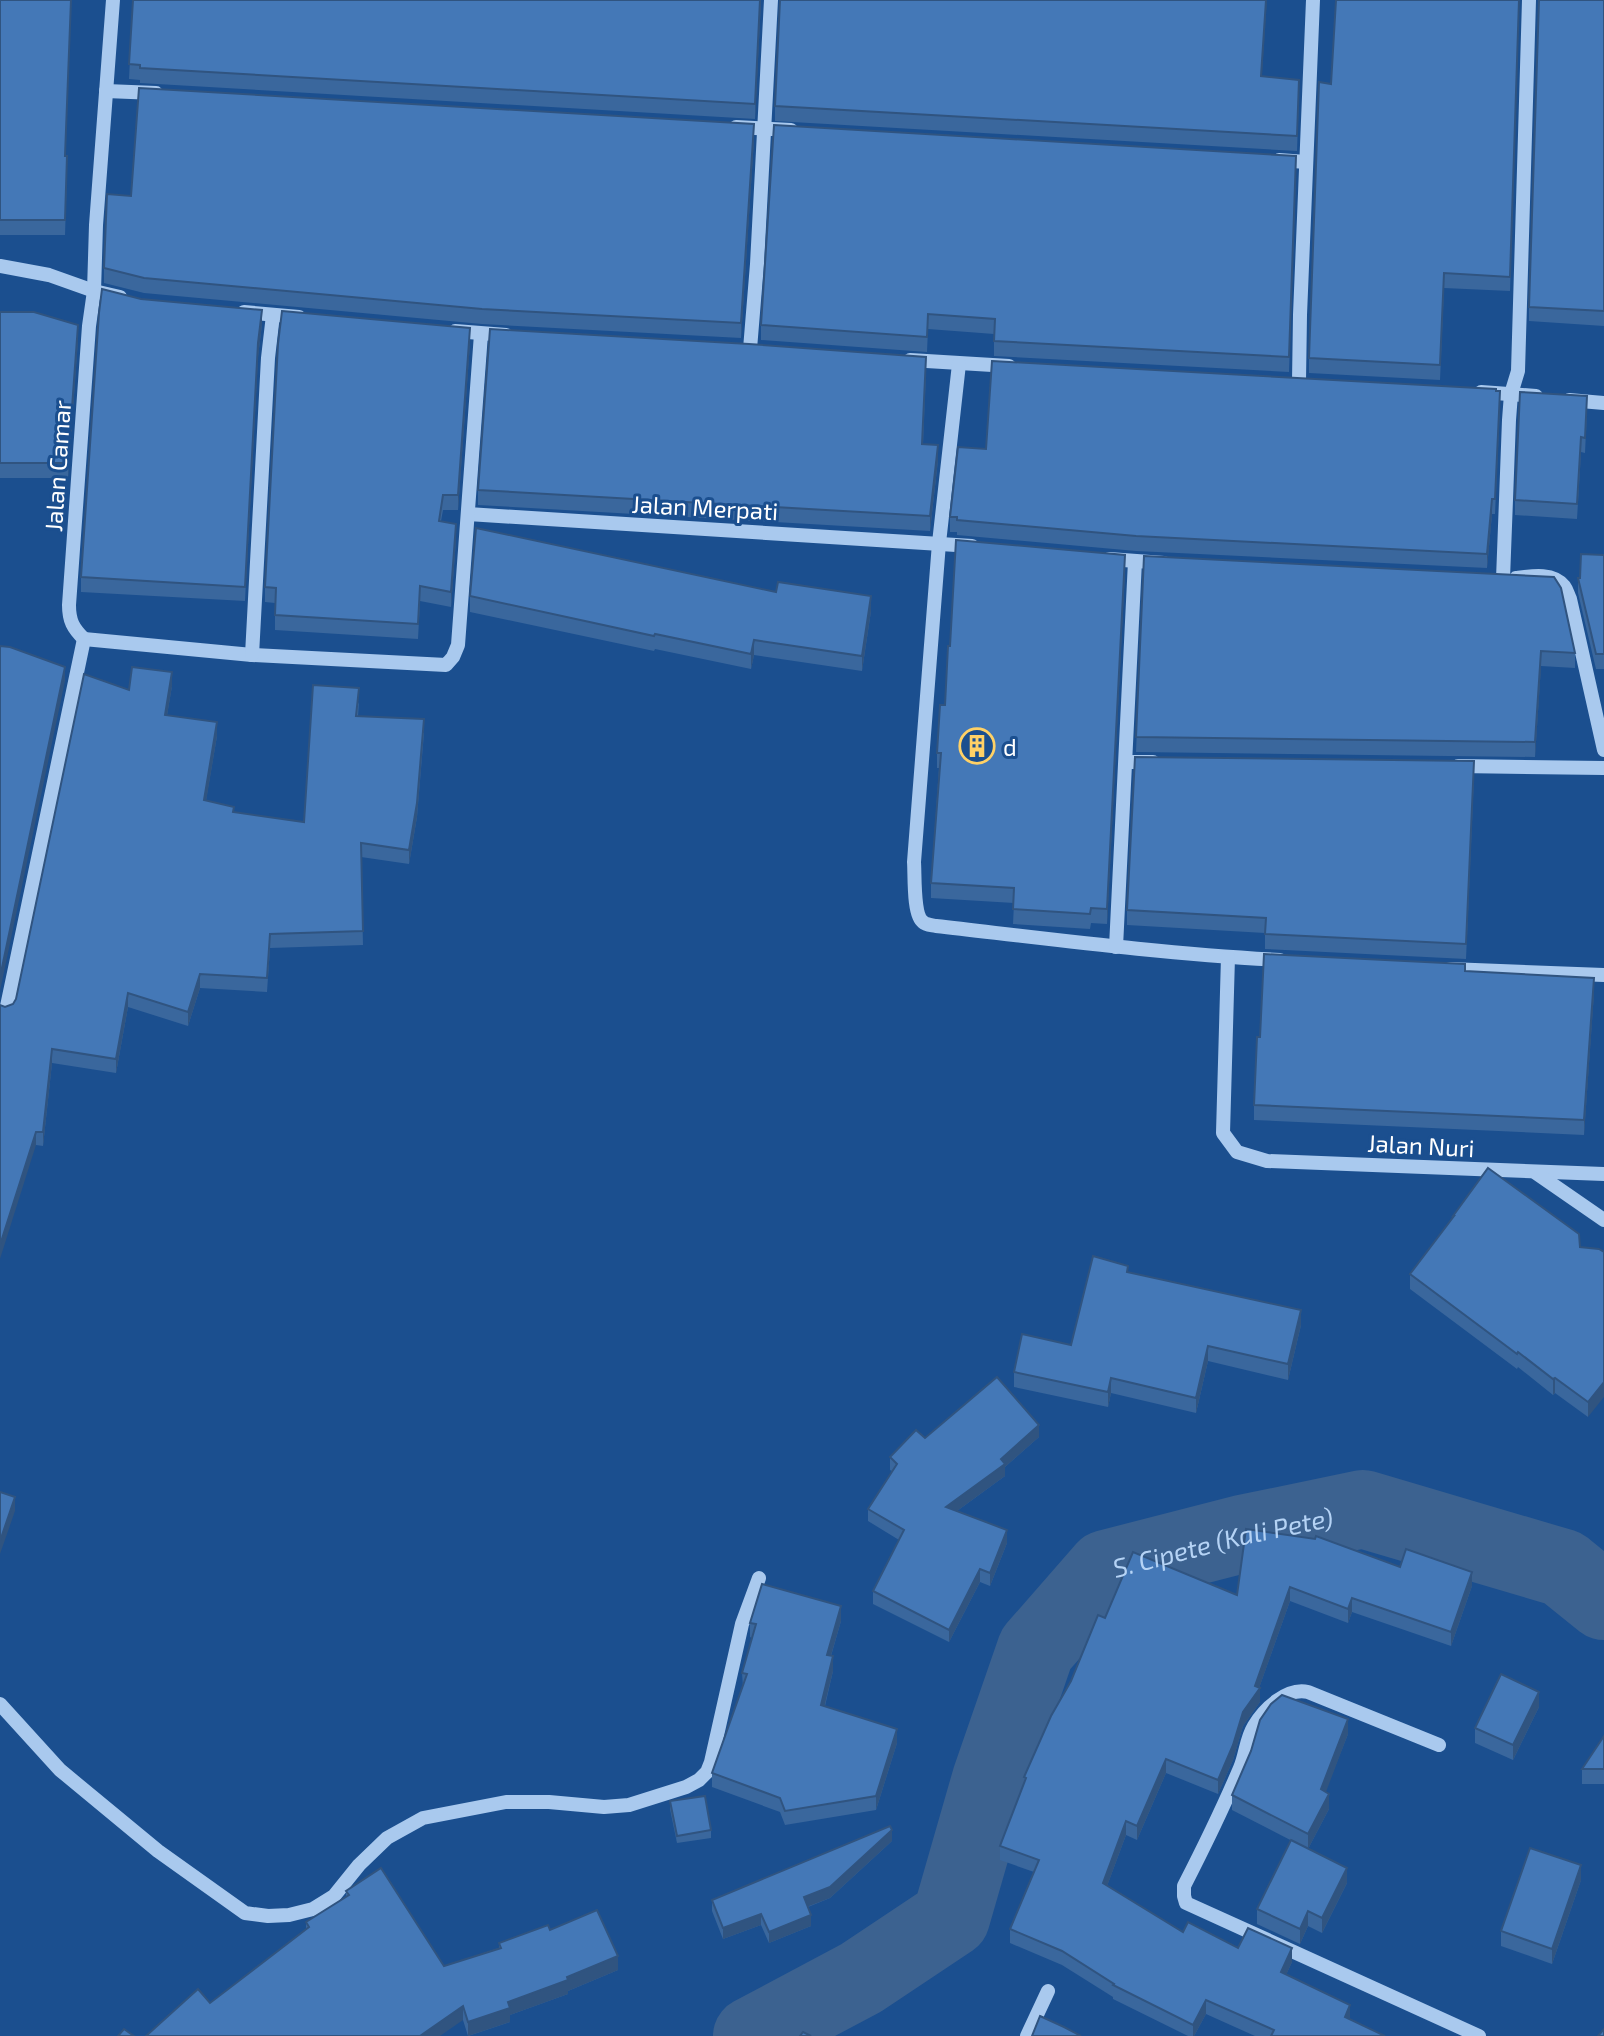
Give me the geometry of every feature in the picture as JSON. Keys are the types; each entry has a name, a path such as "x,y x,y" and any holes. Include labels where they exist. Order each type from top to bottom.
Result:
{"street":[{"name":"Jalan Camar","path":"84,639 69,619 69,605 113,0"},
{"path":"734,348 758,350 757,264 771,0"},
{"path":"1299,381 1313,0"},
{"path":"1529,0 1518,371 1511,394 1495,578 1546,577 1564,586 1570,599 1604,750"},
{"path":"106,91 169,94"},
{"path":"718,126 812,131"},
{"path":"1258,159 1306,162"},
{"path":"0,266 49,275 130,300"},
{"path":"230,311 318,319"},
{"path":"252,655 273,315"},
{"path":"437,330 513,336"},
{"path":"6,1011 84,639 252,655 446,665 453,657 458,645 481,334"},
{"path":"900,360 1021,367"},
{"path":"959,364 939,543 914,862 917,914 926,924 1116,947 1288,961"},
{"path":"1465,391 1604,403"},
{"name":"Jalan Merpati","path":"468,514 984,547"},
{"path":"1090,557 1181,564"},
{"path":"1116,947 1135,561"},
{"path":"1126,762 1173,763"},
{"path":"1445,766 1604,768"},
{"name":"Jalan Nuri","path":"1228,957 1223,1133 1237,1152 1267,1161 1604,1174"},
{"path":"1439,969 1604,975"},
{"path":"1536,1173 1604,1220"},
{"path":"0,1704 60,1770 158,1851 245,1913 289,1915 313,1909 334,1896 359,1865 387,1838 423,1818 506,1802 604,1807 629,1805 699,1780 711,1762 742,1624 759,1578"},
{"path":"1439,1745 1308,1692 1290,1692 1254,1725 1242,1764 1217,1822 1184,1886 1184,1896 1186,1903 1479,2036"},
{"path":"1027,2036 1048,1991"}],"building":[{"path":"0,0 71,0 65,220 0,220"},
{"path":"133,0 760,0 755,104 140,68 140,65 129,64"},
{"path":"780,0 1266,0 1261,76 1299,80 1297,136 775,106"},
{"path":"1336,0 1519,0 1510,277 1444,273 1440,365 1309,358 1319,82 1331,84"},
{"path":"1539,0 1604,0 1604,311 1529,307"},
{"path":"139,88 754,124 741,323 482,309 144,278 104,268 107,194 131,196"},
{"path":"774,125 1296,156 1289,357 994,341 995,319 928,314 927,337 761,325"},
{"path":"102,289 141,299 262,310 245,587 81,577"},
{"path":"282,311 470,328 458,495 443,495 439,521 456,524 451,592 420,586 418,624 275,615 276,588 265,587"},
{"path":"0,312 34,312 78,325 68,463 0,463"},
{"path":"490,329 926,357 922,444 938,445 930,516 478,490"},
{"path":"992,361 1496,389 1500,391 1495,499 1492,499 1487,554 1136,536 957,520 957,517 950,517 958,447 986,449"},
{"path":"1520,392 1587,396 1577,504 1515,500"},
{"path":"476,528 776,592 778,582 871,596 862,656 754,640 751,654 470,596"},
{"path":"956,540 1125,555 1107,909 1091,908 1090,914 1013,909 1014,888 931,883 941,753 937,753 940,705 945,705"},
{"path":"1581,554 1604,555 1604,654 1596,654 1578,578"},
{"path":"1144,556 1554,577 1561,588 1575,653 1541,651 1535,742 1136,737"},
{"path":"0,646 65,667 0,977"},
{"path":"132,667 172,672 165,715 217,722 204,800 234,807 233,812 304,822 313,685 359,688 356,716 424,719 417,803 409,850 361,843 363,931 270,934 267,978 200,974 188,1012 128,993 116,1059 52,1049 43,1132 36,1132 0,1245 0,1005 13,1004 16,999 84,674 129,690"},
{"path":"1135,757 1474,761 1466,944 1265,934 1266,918 1127,910"},
{"path":"1264,954 1465,964 1465,971 1594,978 1584,1120 1254,1105"},
{"path":"1488,1168 1579,1234 1580,1247 1604,1252 1604,1382 1588,1402 1517,1354 1410,1274"},
{"path":"1093,1256 1128,1266 1127,1272 1301,1310 1288,1364 1208,1346 1196,1398 1111,1378 1108,1392 1014,1372 1022,1334 1071,1345"},
{"path":"997,1377 1039,1425 1001,1459 1005,1464 946,1507 1007,1530 990,1573 980,1569 949,1630 873,1591 904,1530 868,1509 897,1464 890,1457 916,1430 925,1438"},
{"path":"0,1492 15,1497 0,1541"},
{"path":"1246,1529 1315,1539 1316,1536 1400,1567 1406,1549 1472,1572 1451,1632 1352,1598 1348,1609 1290,1587 1255,1686 1260,1688 1243,1712 1218,1780 1166,1759 1137,1826 1126,1821 1103,1883 1183,1932 1188,1922 1238,1948 1248,1928 1292,1948 1281,1972 1350,2005 1345,2017 1385,2036 1271,2036 1274,2030 1206,2000 1193,2025 1113,1985 1062,1951 1010,1929 1039,1860 1000,1846 1024,1777 1051,1716 1071,1681 1098,1615 1105,1618 1133,1552 1237,1595"},
{"path":"762,1584 841,1606 827,1655 833,1656 821,1705 897,1729 876,1796 785,1811 780,1798 712,1773 747,1674 742,1673 756,1624 750,1623"},
{"path":"1501,1674 1539,1692 1513,1745 1475,1728"},
{"path":"1282,1695 1348,1719 1321,1789 1329,1794 1308,1834 1232,1795 1251,1751 1260,1720"},
{"path":"1604,1736 1604,1769 1582,1769"},
{"path":"705,1796 711,1830 677,1836 670,1801"},
{"path":"890,1826 892,1830 830,1887 804,1897 811,1915 769,1932 761,1914 723,1928 712,1900"},
{"path":"1291,1840 1347,1868 1322,1918 1308,1911 1300,1929 1257,1909"},
{"path":"1530,1848 1581,1865 1552,1949 1501,1931"},
{"path":"381,1868 444,1966 501,1948 499,1943 548,1925 550,1930 597,1910 618,1956 567,1977 568,1980 508,2002 510,2008 468,2022 463,2006 420,2036 146,2036 198,1989 210,2003 309,1927 306,1922 349,1895 346,1891"},
{"path":"1040,2016 1064,2027 1081,2036 1032,2036"},
{"path":"124,2029 134,2036 118,2036"}],"waterway":[{"name":"S. Cipete (Kali Pete)","path":"752,2036 861,1978 951,1918 991,1779 1036,1649 1106,1569 1242,1534 1363,1509 1563,1568 1604,1601"}],"place":[{"name":"d","path":"977,746"}]}
